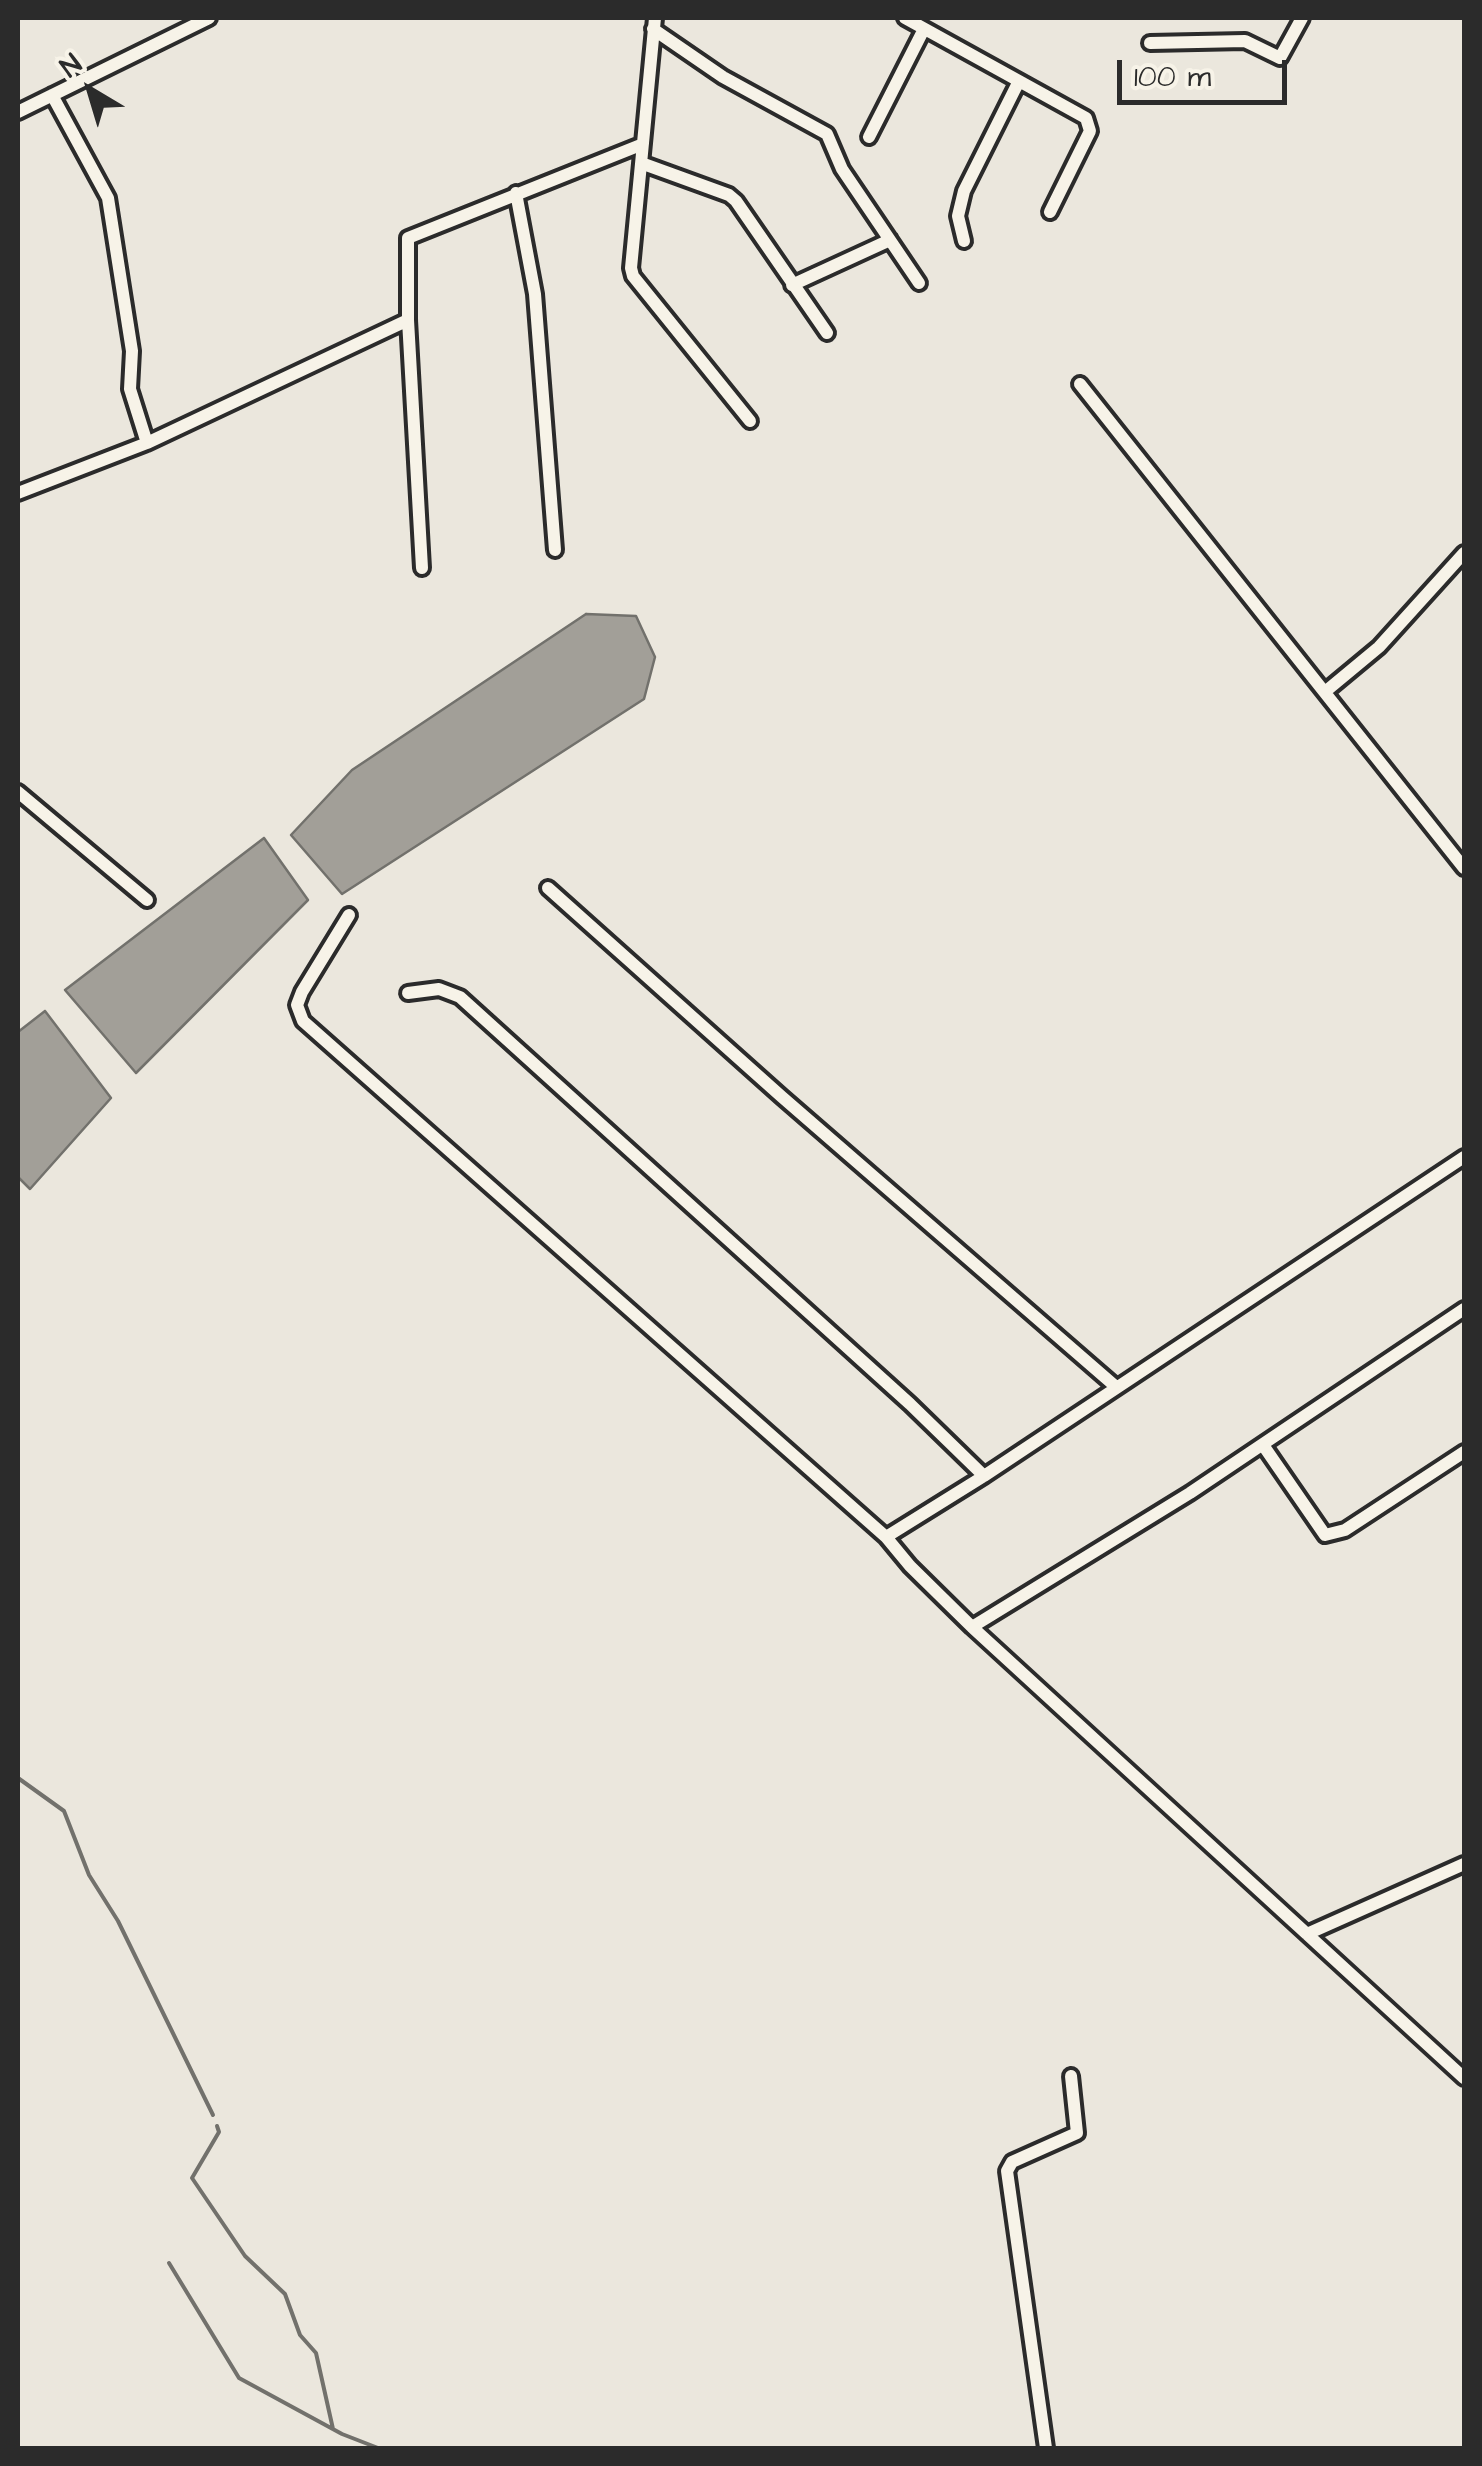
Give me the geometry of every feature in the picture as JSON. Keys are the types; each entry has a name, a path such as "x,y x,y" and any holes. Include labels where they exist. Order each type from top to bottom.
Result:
{"street":[{"path":"18,112 210,18"},
{"path":"905,18 1081,115 1090,124 1050,212"},
{"path":"1150,43 1245,40 1280,58 1302,18"},
{"path":"654,24 631,268 633,276 750,422"},
{"path":"654,24 724,77 827,134 842,168 919,284"},
{"path":"870,137 924,29"},
{"path":"964,241 958,216 964,190 1020,81"},
{"path":"52,95 110,205 132,351 130,390 148,443"},
{"path":"422,568 408,320 408,238 642,144"},
{"path":"641,163 729,195 827,333"},
{"path":"516,193 535,294 554,550"},
{"path":"792,285 890,240"},
{"path":"18,493 148,443 408,320"},
{"path":"1080,384 1464,868"},
{"path":"1326,691 1379,647 1464,553"},
{"path":"18,792 148,900"},
{"path":"548,888 782,1098 1115,1386"},
{"path":"349,915 302,992 298,1006 302,1020 886,1537 972,1627 1464,2078"},
{"path":"408,994 439,989 460,997 910,1404 984,1476"},
{"path":"886,1537 1464,1157"},
{"path":"972,1627 1263,1445 1464,1309"},
{"path":"1263,1445 1325,1535 1346,1530 1464,1452"},
{"path":"1307,1934 1464,1864"},
{"path":"1046,2448 1007,2171 1012,2162 1077,2132 1071,2076"}],"shaded area":[{"path":"586,614 636,616 655,657 644,699 342,894 291,835 352,770"},
{"path":"264,838 308,900 136,1073 65,990"},
{"path":"45,1011 111,1098 30,1189 18,1177 18,1032"}],"waterway":[{"path":"18,1778 64,1811 89,1875 118,1921 213,2115"},
{"path":"217,2126 219,2132 192,2178 245,2256 285,2294 300,2335 316,2353 333,2429"},
{"path":"169,2263 239,2378 342,2434 378,2448"}]}
